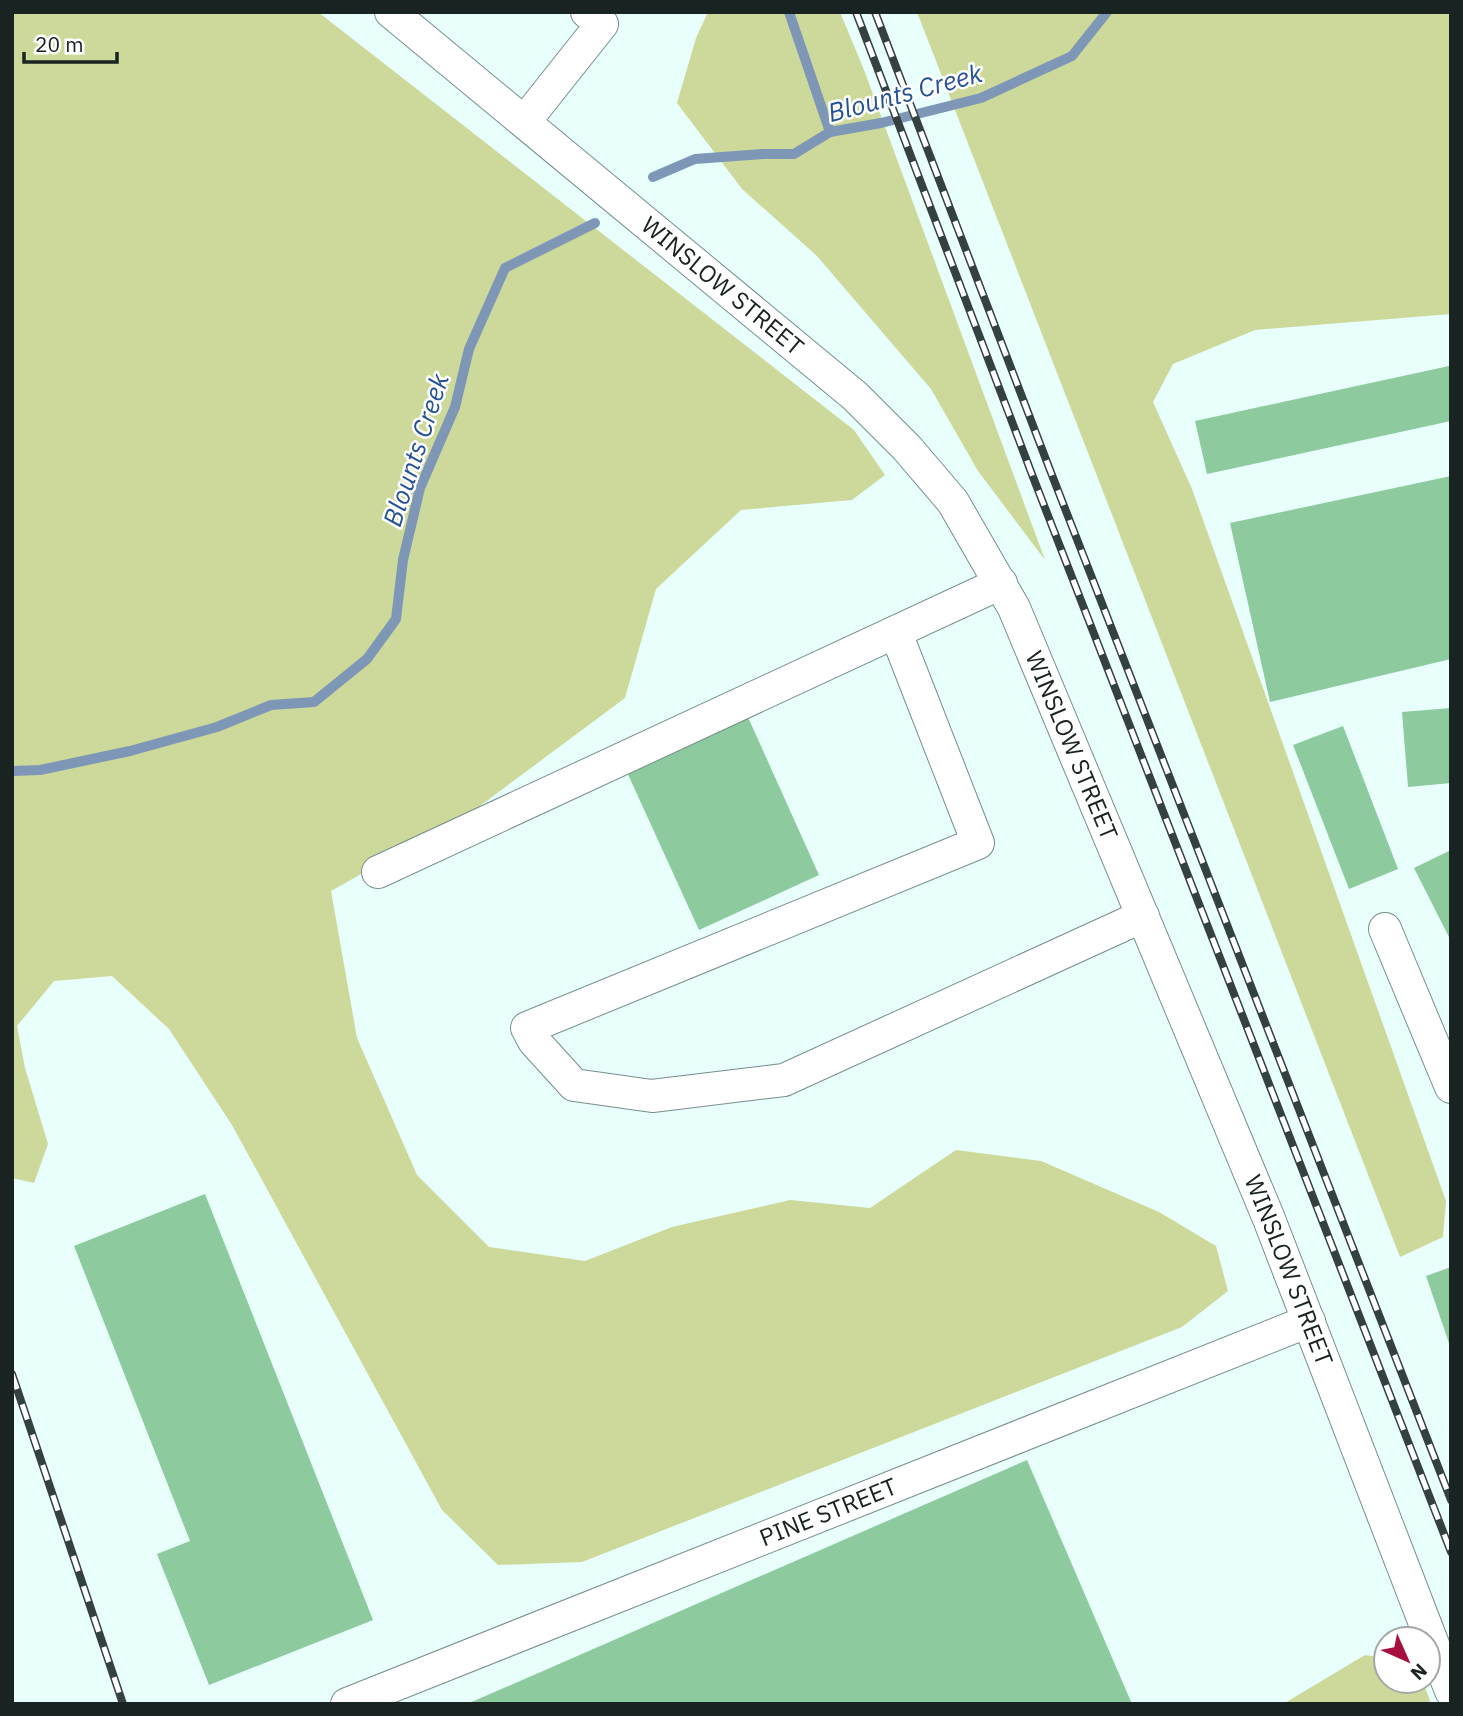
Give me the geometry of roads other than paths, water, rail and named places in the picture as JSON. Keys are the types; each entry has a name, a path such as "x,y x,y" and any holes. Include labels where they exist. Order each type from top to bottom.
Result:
{"street":[{"name":"WINSLOW STREET","path":"391,12 819,366 877,417 953,502 1014,608 1309,1321 1451,1691"},
{"path":"525,121 602,24 587,12"},
{"path":"378,872 1001,583"},
{"path":"896,633 978,843 527,1028 534,1041 574,1085 652,1096 784,1080 1143,916"},
{"path":"1384,929 1451,1087"},
{"name":"PINE STREET","path":"347,1704 1309,1321"}],"waterway":[{"path":"789,12 830,132"},
{"name":"Blounts Creek","path":"653,177 695,159 794,154 830,132 881,123 981,98 1072,56 1107,12"},
{"name":"Blounts Creek","path":"12,771 40,770 130,751 217,727 271,705 314,702 367,659 396,619 403,560 420,488 455,407 469,349 505,268 595,223"}],"railway":[{"path":"856,12 1033,477 1451,1552"},
{"path":"875,12 1050,470 1451,1500"},
{"path":"12,1374 123,1704"}]}
